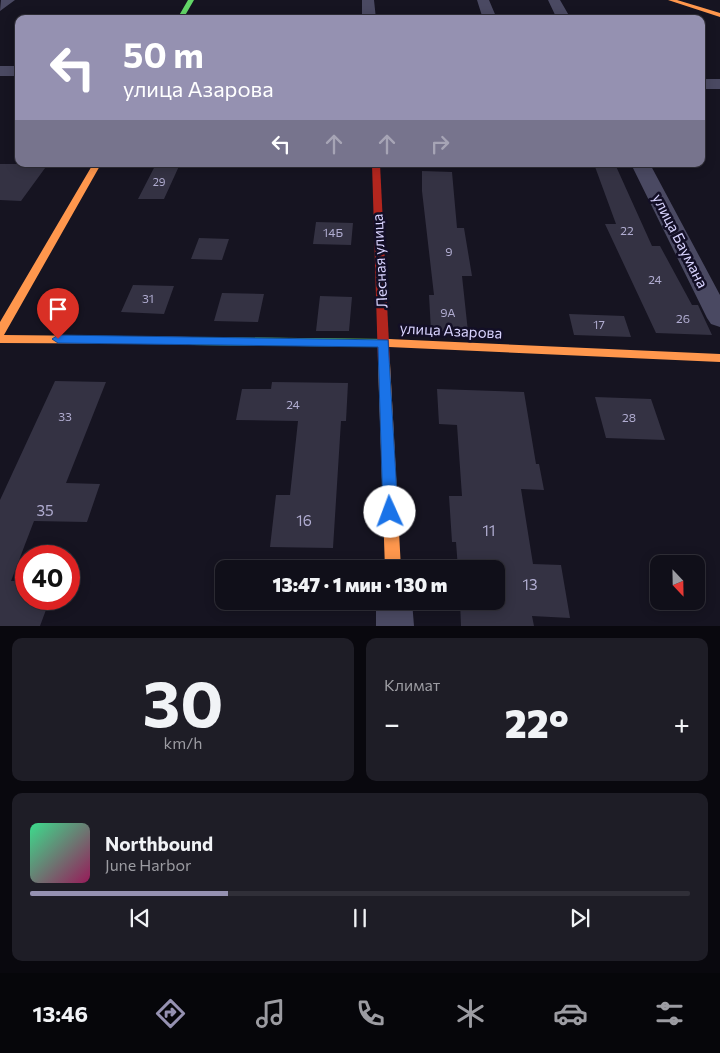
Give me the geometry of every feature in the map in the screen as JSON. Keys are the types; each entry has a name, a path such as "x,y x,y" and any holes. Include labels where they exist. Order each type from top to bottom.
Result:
{"street":[{"path":"0,7 9,0"},
{"path":"182,15 190,0"},
{"path":"368,0 368,15"},
{"path":"483,0 489,15"},
{"path":"554,0 562,15"},
{"path":"671,0 720,15"},
{"path":"0,71 15,72"},
{"path":"705,84 720,84"},
{"path":"0,332 95,167"},
{"name":"Лесная улица","path":"376,167 393,560"},
{"name":"улица Баумана","path":"642,167 720,318"},
{"name":"улица Азарова","path":"0,339 384,343 720,358"},
{"path":"394,610 395,626"}],"building":[{"path":"0,164 15,164 15,167 46,167 21,201 0,200"},
{"path":"154,167 179,167 164,199 138,199"},
{"path":"595,167 616,167 652,246 660,246 692,305 698,305 712,335 656,333 605,224 616,224"},
{"path":"422,171 452,172 457,228 464,228 472,276 462,276 468,332 431,331 429,295 434,295 422,191"},
{"path":"316,222 353,223 351,245 313,244"},
{"path":"199,238 229,239 222,260 191,259"},
{"path":"133,285 174,286 164,314 121,312"},
{"path":"222,293 264,294 258,322 214,321"},
{"path":"320,296 352,297 349,331 316,331"},
{"path":"569,314 624,316 631,337 574,335"},
{"path":"55,381 106,382 66,483 100,484 87,522 34,521 25,545 15,545 15,571 11,581 15,581 15,610 46,610 40,626 0,626 0,500"},
{"path":"272,382 348,383 346,421 341,421 333,548 270,547 276,495 290,495 298,421 236,420 242,389 271,389"},
{"path":"437,389 524,392 536,464 539,464 544,490 521,489 533,564 561,565 570,618 532,616 534,626 461,626 460,610 505,610 505,560 457,560 456,542 452,542 449,496 462,496 457,425 439,424"},
{"path":"595,397 651,399 665,440 606,438"}],"traffic: fast":[{"path":"182,15 191,0"},
{"path":"193,341 389,343"}],"traffic: slow":[{"path":"671,0 720,15"},
{"path":"0,332 95,167"},
{"path":"0,339 193,341"},
{"path":"389,343 720,358"},
{"path":"384,363 393,560"}],"traffic: jam":[{"path":"376,167 384,363"}],"route":[{"path":"58,339 384,343 390,512"}]}
